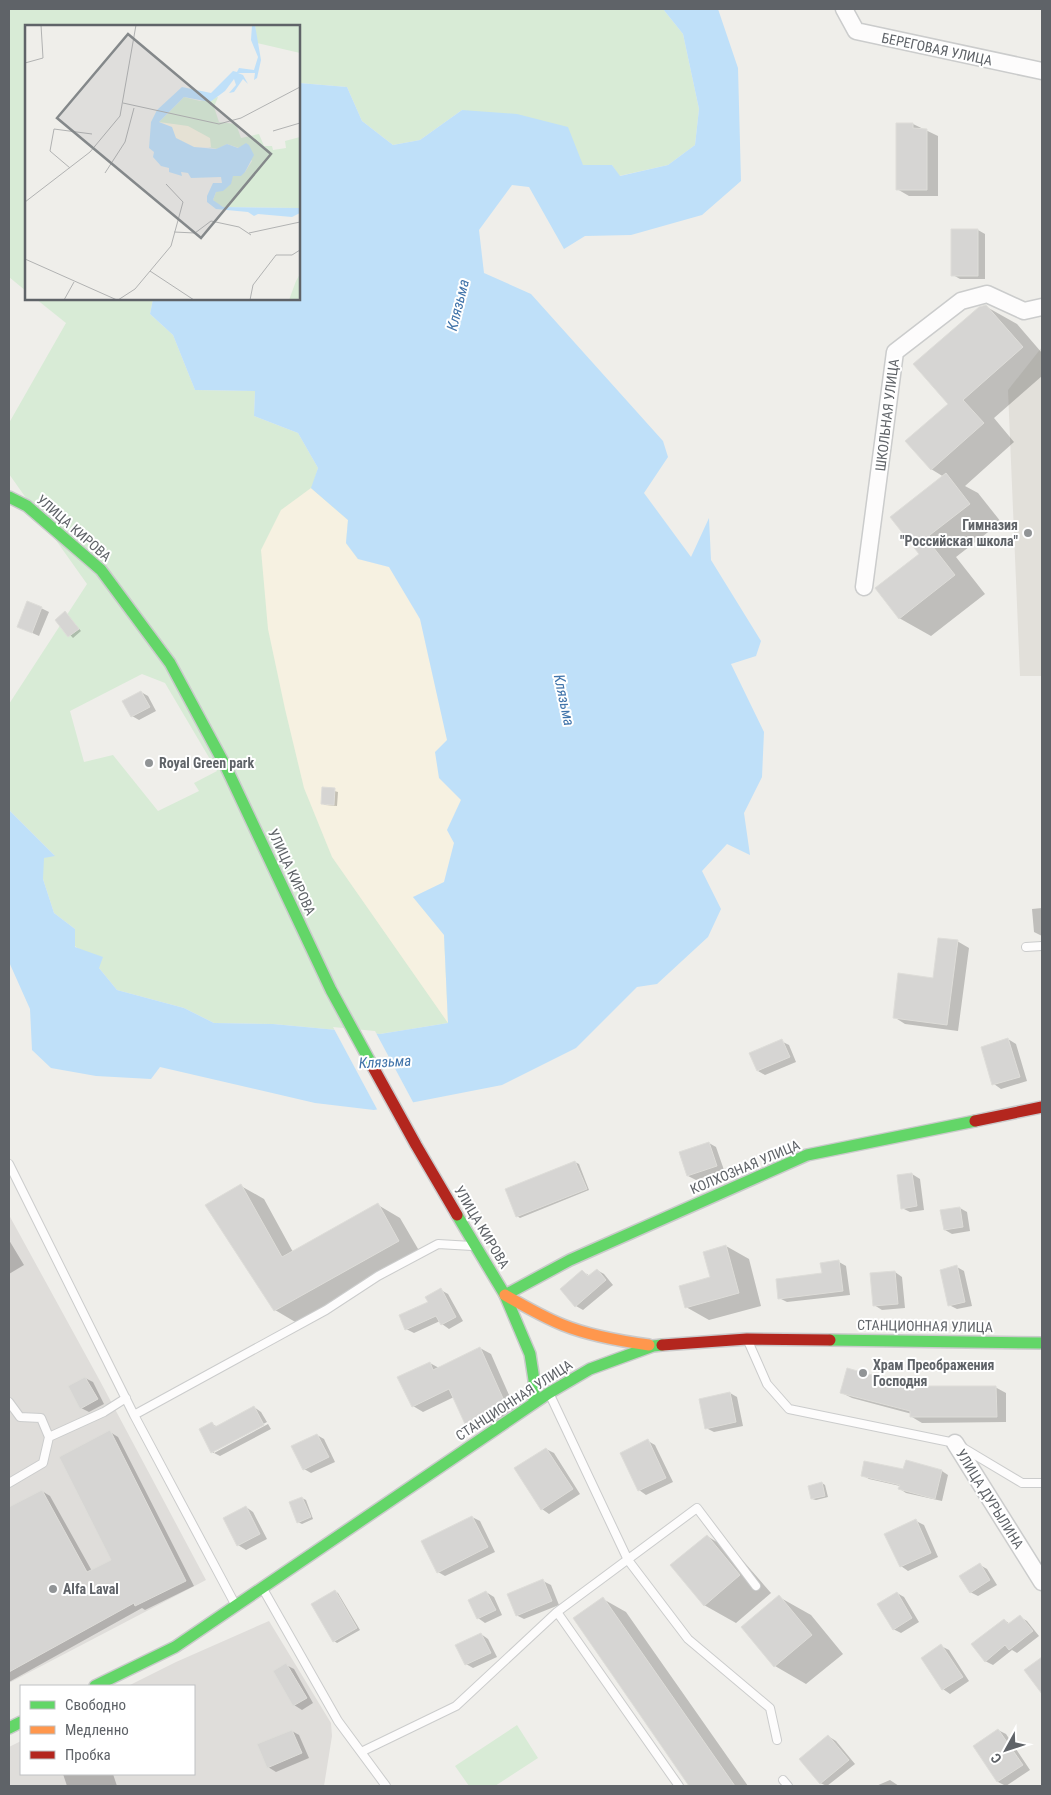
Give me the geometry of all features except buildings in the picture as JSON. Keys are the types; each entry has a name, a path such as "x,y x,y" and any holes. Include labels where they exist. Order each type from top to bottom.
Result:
{"street":[{"name":"БЕРЕГОВАЯ УЛИЦА","path":"844,9 856,31 1042,72"},
{"name":"ШКОЛЬНАЯ УЛИЦА","path":"864,587 895,352 961,300 987,294 1024,311 1042,307"},
{"name":"УЛИЦА КИРОВА","path":"9,497 27,506 101,570 170,662 226,767 331,990 416,1146 505,1295 530,1354 534,1380 534,1403"},
{"name":"КОЛХОЗНАЯ УЛИЦА","path":"505,1295 570,1260 807,1155 1042,1107"},
{"path":"505,1295 553,1321 588,1334 623,1342 653,1346"},
{"name":"СТАНЦИОННАЯ УЛИЦА","path":"97,1685 174,1647 549,1393 590,1369 653,1346 747,1339 1042,1343"},
{"name":"УЛИЦА ДУРЫЛИНА","path":"955,1443 1042,1582"}],"lane":[{"path":"1026,947 1042,946"},
{"path":"9,1164 134,1415 236,1606"},
{"path":"134,1415 326,1310 378,1276 438,1244 476,1246"},
{"path":"747,1339 767,1384 789,1409 955,1443 1022,1483 1042,1483"},
{"path":"549,1393 628,1560 688,1639 770,1708 777,1740"},
{"path":"49,1438 104,1412 126,1398"},
{"path":"9,1402 20,1417 41,1418 49,1438 44,1463 9,1483"},
{"path":"361,1752 456,1706 557,1612 697,1508 756,1586"},
{"path":"262,1587 338,1721 386,1786"},
{"path":"557,1612 679,1786"}],"shaded area":[{"name":"Гимназия \"Российская школа\"","path":"1042,347 1042,676 1020,676 1008,390"},
{"path":"9,1215 206,1580 9,1683"},
{"path":"269,1621 331,1723 332,1736 324,1786 9,1786 9,1747 20,1742 20,1775 195,1775 195,1685 130,1685 176,1662"}],"green space":[{"path":"9,9 663,9 683,34 699,109 695,145 668,165 619,176 612,165 583,165 462,110 420,140 393,145 362,121 347,87 300,83 300,25 25,25 25,290 9,277"},
{"path":"37,300 153,300 150,314 173,335 195,390 255,391 254,416 298,433 318,468 312,488 348,520 346,543 358,559 447,740 461,800 413,897 444,934 448,1023 380,1034 273,1024 214,1023 184,1008 117,990 99,968 75,946 75,929 54,913 43,879 43,858 54,855 9,810 9,704 87,584 9,474 9,423 66,323","holes":["142,674 165,683 217,771 194,783 199,791 158,811 113,755 84,762 70,711"]},
{"path":"517,1725 538,1758 495,1786 469,1786 455,1766"}],"sand":[{"path":"311,488 348,520 346,543 358,559 389,567 420,619 461,800 447,830 454,843 444,882 413,897 444,934 448,1023 332,857 304,788 268,629 261,550 281,510"}],"water":[{"name":"Клязьма","path":"663,9 718,9 738,68 741,181 702,215 631,235 585,236 564,249 529,187 512,185 479,230 484,273 531,294 663,441 668,457 644,493 691,557 709,518 711,560 761,641 756,656 731,664 764,732 762,777 744,813 750,855 727,844 702,871 721,909 708,937 657,984 637,987 576,1048 502,1085 374,1110 315,1103 160,1067 151,1079 96,1076 51,1068 32,1050 30,1009 9,962 9,810 55,856 44,858 43,879 54,913 75,929 75,947 103,957 99,968 117,990 184,1008 214,1023 273,1024 380,1034 448,1023 444,935 413,897 444,882 454,843 447,830 461,800 439,778 435,752 447,740 420,619 389,567 358,559 346,543 348,520 311,488 318,468 298,433 254,416 255,391 195,390 173,335 150,314 153,300 300,300 300,83 347,87 362,121 393,145 420,140 462,110 517,114 568,127 583,165 612,165 620,176 668,165 695,145 699,109 683,34"}],"pier":[{"path":"333,1027 375,1031 414,1104 378,1111"}],"traffic: fast":[{"path":"9,497 27,506 101,570 170,663 226,767 331,990 373,1067"},
{"path":"505,1295 570,1260 807,1155 975,1121"},
{"path":"457,1215 505,1295 530,1354 534,1380 534,1403"},
{"path":"830,1340 1042,1343"},
{"path":"97,1685 175,1647 549,1393 590,1369 653,1346 662,1345"},
{"path":"9,1728 20,1722"}],"traffic: slow":[{"path":"505,1295 541,1315 573,1329 605,1338 649,1345"}],"traffic: jam":[{"path":"373,1067 457,1215"},
{"path":"975,1121 1042,1107"},
{"path":"662,1345 747,1339 830,1340"}],"place":[{"name":"Гимназия \"Российская школа\"","path":"1028,533"},
{"name":"Royal Green park","path":"149,763"},
{"name":"Храм Преображения Господня","path":"863,1373"},
{"name":"Alfa Laval","path":"53,1589"}]}
